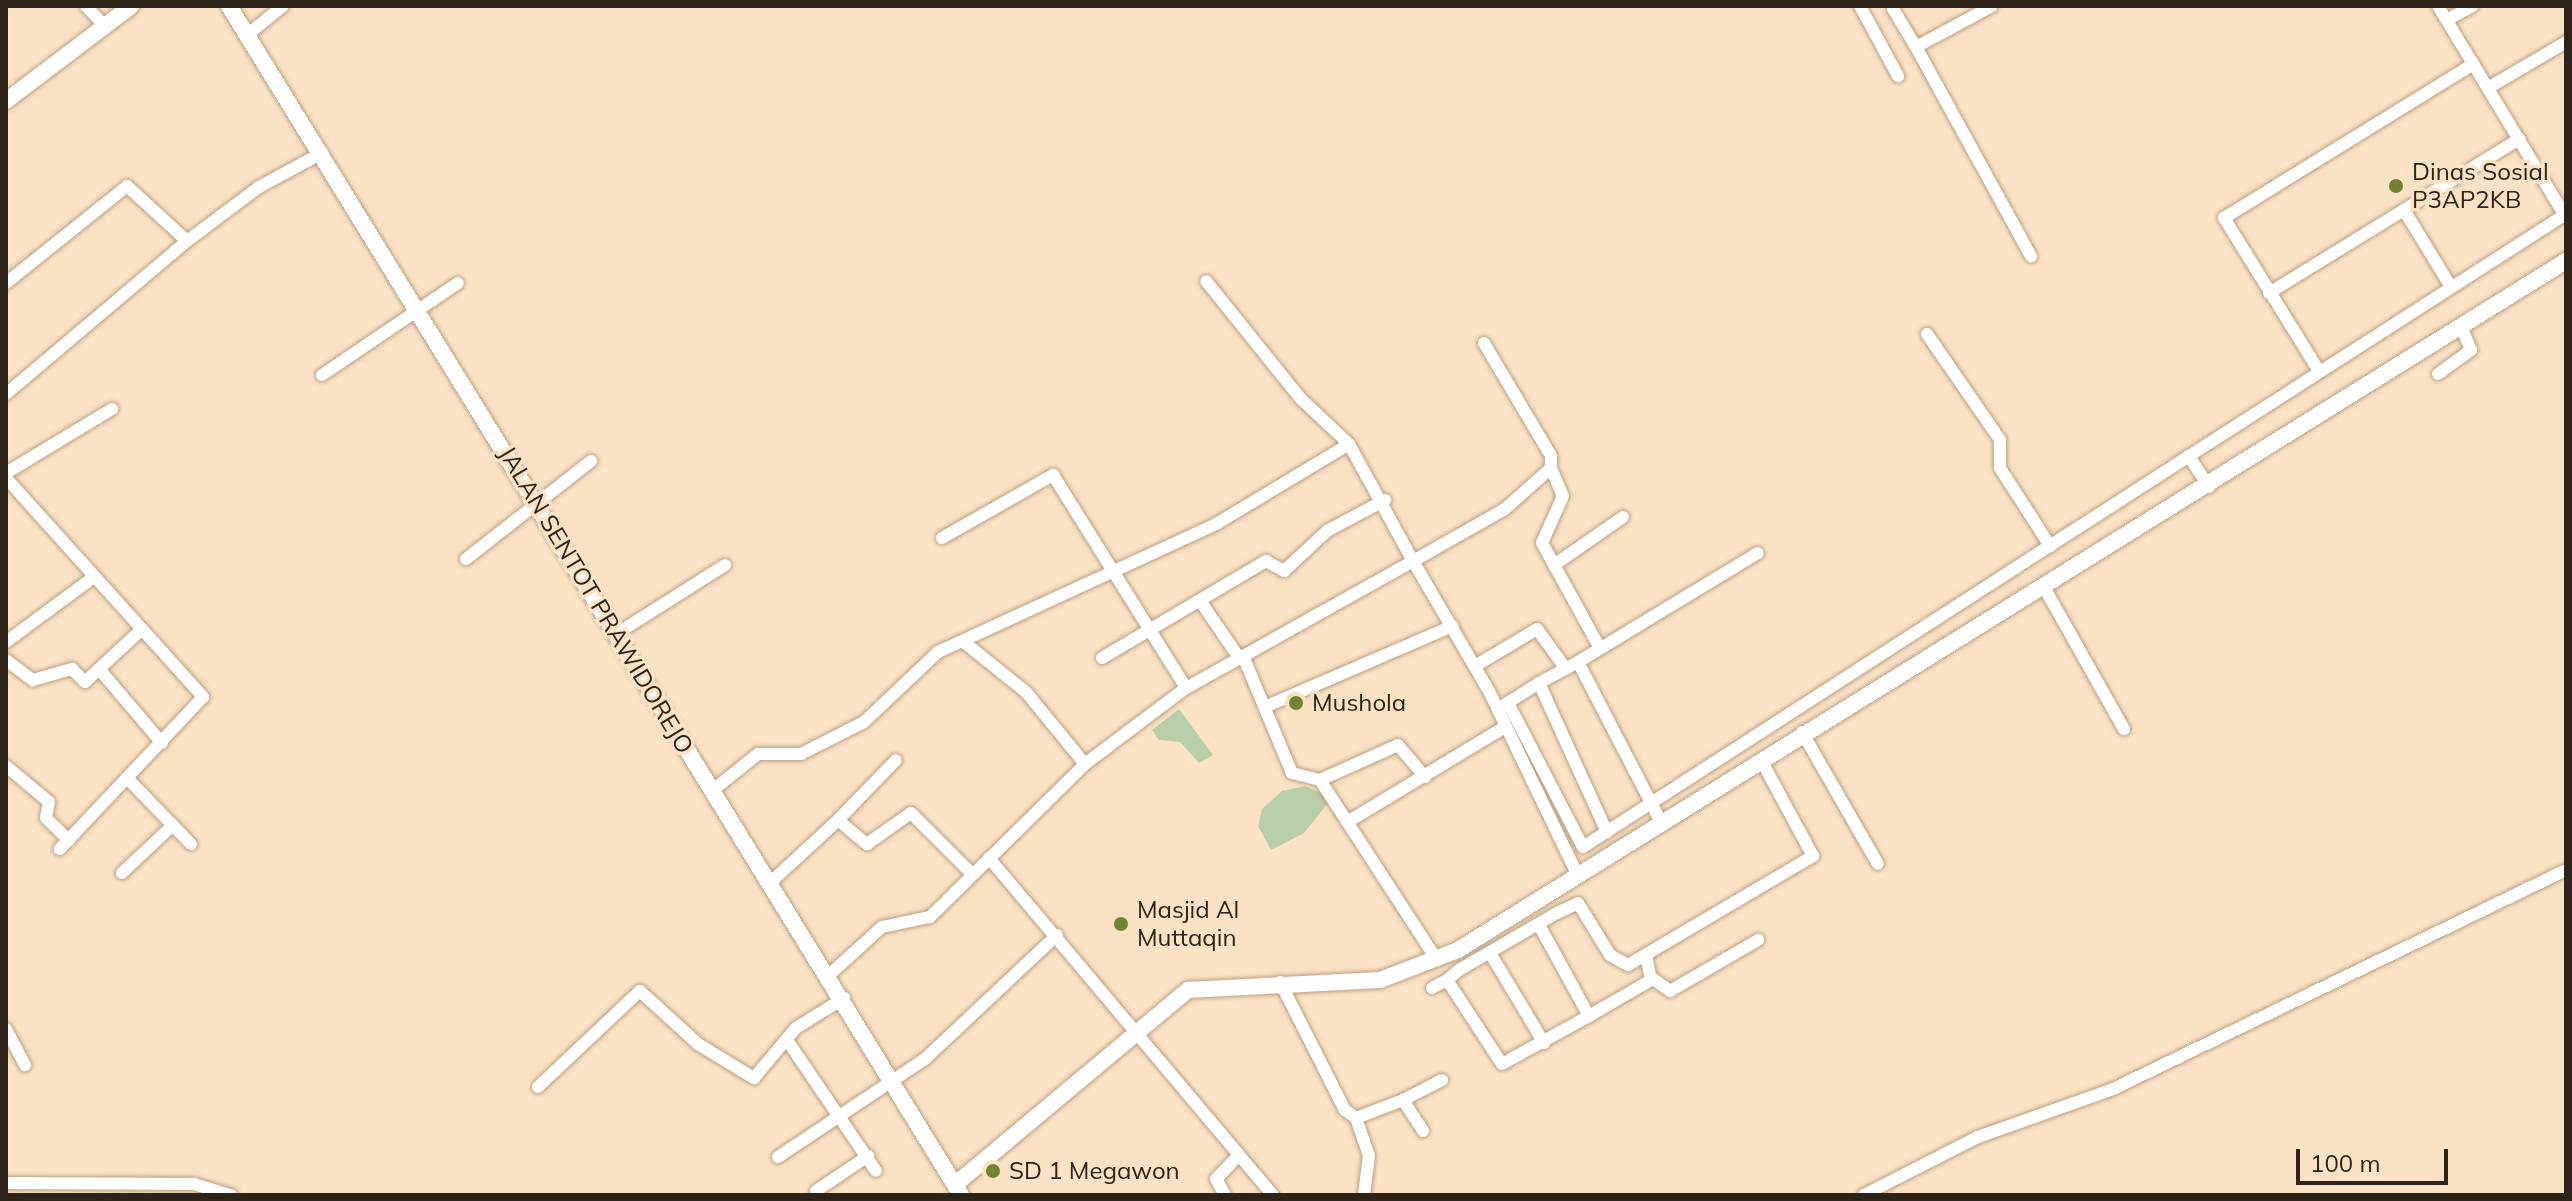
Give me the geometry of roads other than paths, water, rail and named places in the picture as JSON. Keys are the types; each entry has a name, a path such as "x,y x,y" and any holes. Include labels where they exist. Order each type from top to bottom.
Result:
{"street":[{"path":"86,6 103,24"},
{"path":"6,101 103,24 131,6"},
{"name":"JALAN SENTOT PRAWIDOREJO","path":"229,6 896,1081 959,1189"},
{"path":"247,35 283,6"},
{"path":"1860,6 1898,76"},
{"path":"1916,47 1992,6"},
{"path":"1539,925 1552,904 1578,876 1742,771 1763,763 1852,703 2045,589 2198,471 2319,371 2565,216 2438,6"},
{"path":"2447,20 2472,6"},
{"path":"1894,7 2031,256"},
{"path":"2488,88 2566,42"},
{"path":"2319,371 2224,218 2473,64"},
{"path":"2269,293 2519,139"},
{"path":"6,394 187,241 259,187 322,153"},
{"path":"6,283 127,186 187,241"},
{"path":"2404,210 2451,287"},
{"path":"1206,281 1301,399 1349,444 1385,500 1413,561 1475,666 1503,706 1577,844 1607,832 1653,805 2050,546 2464,333 2566,261"},
{"path":"322,375 416,306 458,283"},
{"path":"2438,374 2470,353 2464,333"},
{"path":"1927,334 2000,440 2000,468 2050,546"},
{"path":"1484,343 1551,456 1551,468 1563,496 1543,530 1554,565 1600,648"},
{"path":"6,766 49,802 46,818 64,845 203,697 6,476 112,409"},
{"path":"713,790 758,754 801,754 864,722 938,652 965,643 1112,576 1349,444"},
{"path":"466,559 591,461"},
{"path":"829,975 882,927 930,917 1085,764 1186,688 1505,509 1551,468"},
{"path":"942,538 1053,475 1112,576 1186,688"},
{"path":"1102,658 1150,633 1266,561 1284,571 1327,531 1385,500"},
{"path":"1554,565 1623,517"},
{"path":"1503,706 1758,553"},
{"path":"616,634 725,565"},
{"path":"6,642 94,577"},
{"path":"2045,589 2124,729"},
{"path":"1201,602 1241,657 1267,706 1292,773 1320,780 1398,745 1425,777"},
{"path":"1267,706 1453,626"},
{"path":"6,660 38,681 67,669 85,682 142,629"},
{"path":"1475,666 1537,629 1572,666 1661,822"},
{"path":"965,643 1026,692 1085,764"},
{"path":"99,669 162,743"},
{"path":"1539,683 1607,832"},
{"path":"1839,684 1852,703"},
{"path":"1503,706 1505,727 1578,876"},
{"path":"1349,821 1505,727"},
{"path":"1803,734 1878,864"},
{"path":"1731,753 1742,771"},
{"path":"772,881 838,820 896,760"},
{"path":"959,1189 1136,1029 1197,987 1380,980 1437,960 1510,928 1552,904 1585,906 1622,965 1646,955 1813,856 1763,763"},
{"path":"127,778 191,844"},
{"path":"1320,780 1437,960"},
{"path":"838,820 867,844 911,813 972,874"},
{"path":"122,873 173,825"},
{"path":"989,858 1273,1195"},
{"path":"1864,1195 1978,1137 2111,1090 2566,870"},
{"path":"1432,988 1490,953 1510,928 1539,925"},
{"path":"1539,925 1589,1016"},
{"path":"778,1157 841,1113 896,1081 1057,935"},
{"path":"1646,955 1652,978 1670,991 1758,940"},
{"path":"1490,953 1544,1043"},
{"path":"1447,980 1500,1063 1544,1043 1652,978"},
{"path":"1280,982 1345,1110 1356,1118 1369,1155 1364,1195"},
{"path":"538,1087 643,990 698,1044 754,1078 787,1040 844,998"},
{"path":"6,1029 25,1065"},
{"path":"787,1040 841,1113 876,1171"},
{"path":"1356,1118 1403,1100 1442,1080"},
{"path":"1403,1100 1423,1131"},
{"path":"1225,1195 1216,1179 1239,1155"},
{"path":"816,1191 868,1156"},
{"path":"6,1183 194,1184 231,1195"}],"place":[{"name":"Dinas Sosial P3AP2KB","path":"2396,186"},
{"name":"Mushola","path":"1296,703"},
{"name":"Masjid Al Muttaqin","path":"1121,924"},
{"name":"SD 1 Megawon","path":"993,1171"}]}
